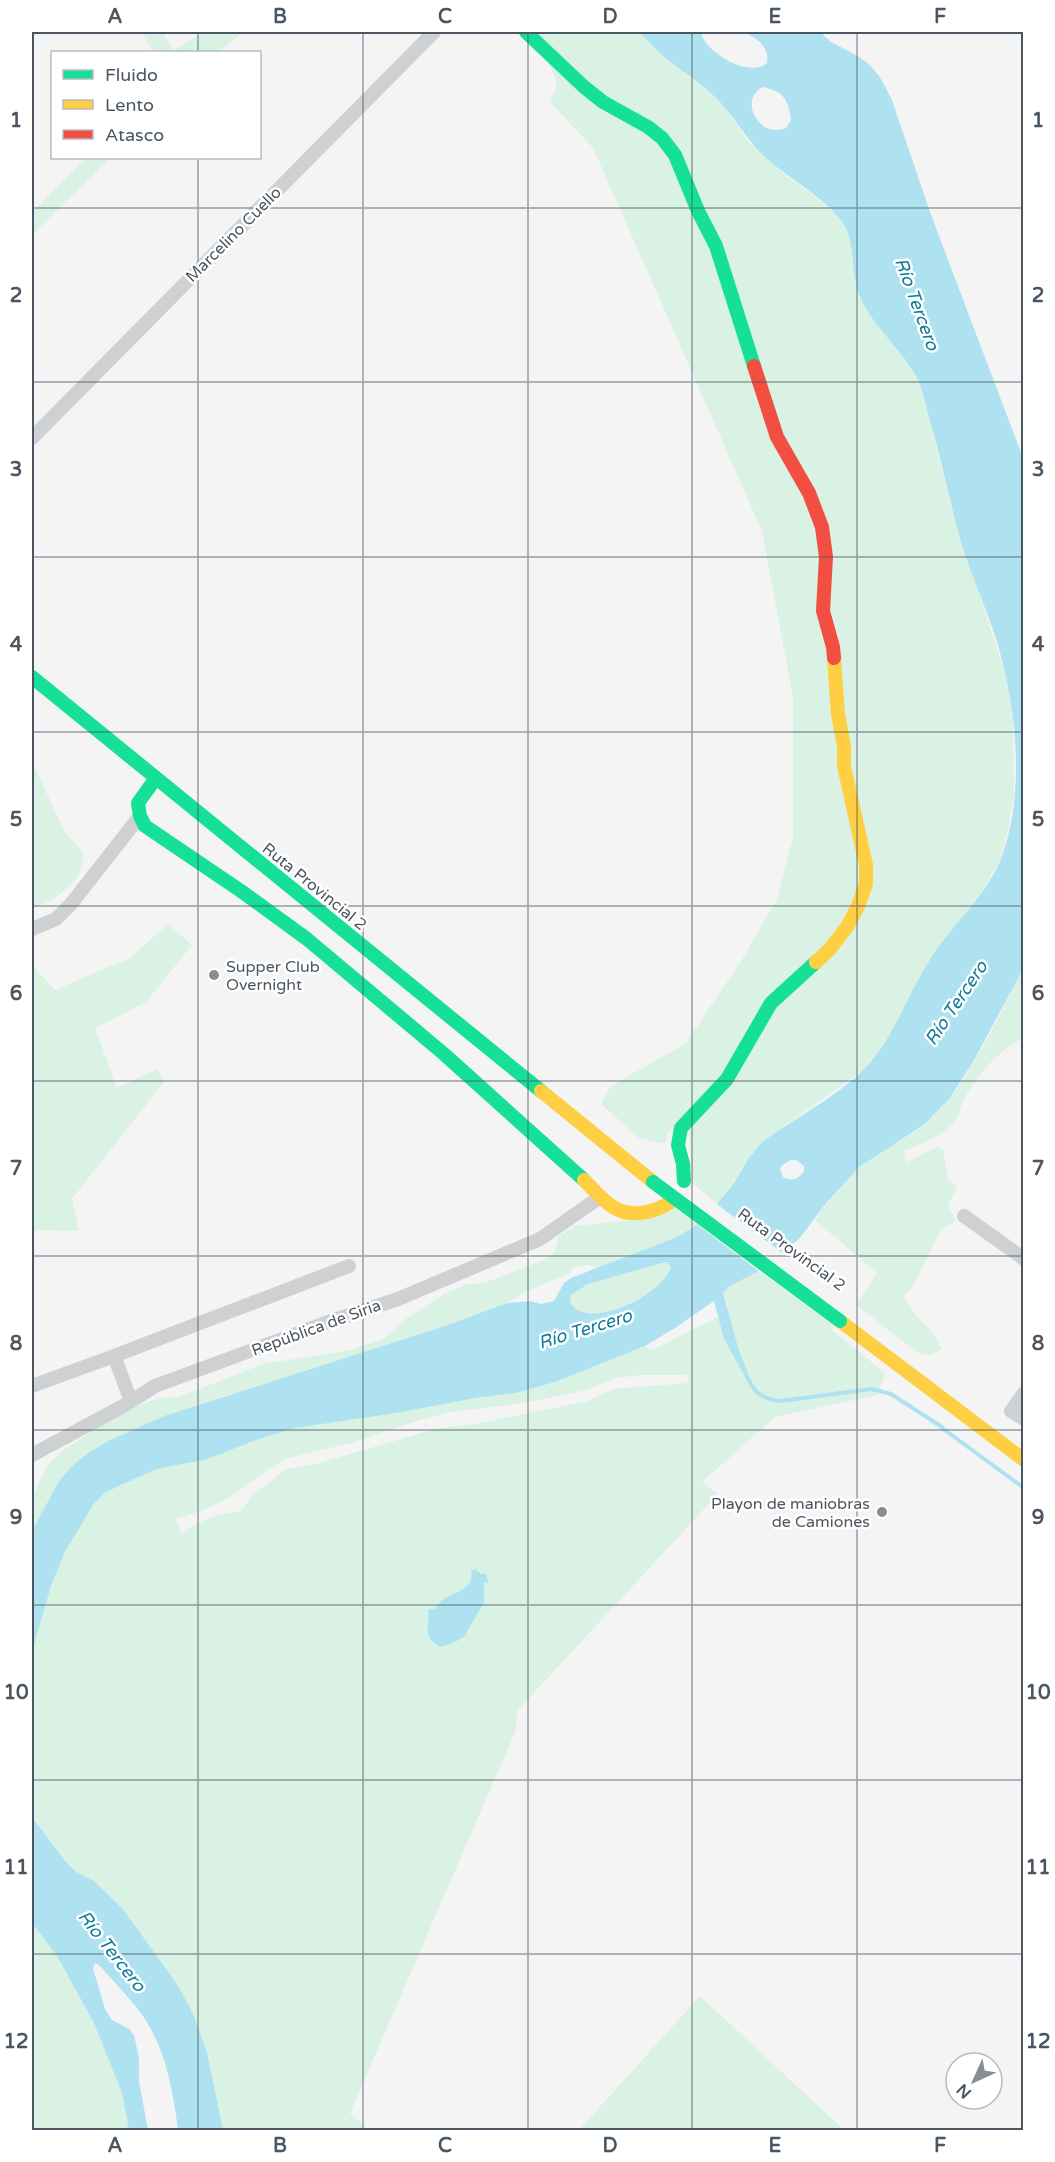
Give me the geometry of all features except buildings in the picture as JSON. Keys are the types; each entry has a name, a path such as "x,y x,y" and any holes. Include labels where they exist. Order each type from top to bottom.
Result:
{"street":[{"name":"Marcelino Cuello","path":"32,438 434,32"},
{"path":"526,32 583,86 603,102 648,127 662,138 675,155 698,211 716,246 777,437 809,494 822,527 826,557 823,611 833,647 838,714 844,746 844,766 866,865 866,884 847,927 822,958 771,1003 727,1079 681,1128 678,1145 683,1164 684,1181"},
{"name":"Ruta Provincial 2","path":"32,677 577,1120 844,1316 1023,1460"},
{"path":"156,778 138,803 140,816 146,826 241,891 325,954 444,1054 613,1207 630,1213 653,1212 669,1203"},
{"path":"32,929 56,919 71,904 140,816"},
{"name":"República de Siria","path":"32,1455 155,1386 328,1322 398,1299 540,1239 600,1197"},
{"path":"964,1216 1023,1259"},
{"path":"32,1386 349,1266"},
{"path":"114,1356 131,1401"},
{"path":"1023,1393 1011,1410 1023,1419"}],"green space":[{"path":"141,32 162,32 174,50 204,32 243,32 220,51 153,51"},
{"path":"531,32 639,32 670,62 712,94 725,107 748,141 787,176 834,211 845,225 851,245 859,294 888,338 905,358 917,379 926,403 952,511 1007,679 1013,718 1014,796 1001,858 982,891 920,975 902,1014 880,1050 863,1070 761,1143 717,1204 692,1183 688,1113 668,1132 665,1144 639,1138 601,1104 611,1086 686,1043 743,958 777,899 793,838 793,697 762,531 593,148 550,102 557,85 543,43"},
{"path":"84,159 109,159 32,235 32,213"},
{"path":"32,762 65,832 83,853 79,874 68,887 54,898 32,908"},
{"path":"168,924 192,945 146,1002 95,1028 117,1088 157,1069 164,1082 72,1199 79,1231 32,1230 32,965 55,990 130,958"},
{"path":"1023,969 1023,1038 1005,1049 976,1079 957,1117 946,1130 904,1151 907,1162 937,1147 943,1149 948,1179 957,1186 948,1206 956,1220 940,1231 913,1287 904,1296 942,1349 930,1355 918,1353 856,1305 877,1273 815,1220 849,1176 874,1155 919,1129 941,1108 955,1091 980,1051"},
{"path":"672,1206 696,1224 677,1237 598,1268 586,1265 573,1268 569,1274 529,1290 507,1303 445,1326 164,1416 108,1441 73,1465 59,1481 32,1531 32,1499 47,1466 61,1452 96,1428 136,1406 159,1398 179,1397 263,1364 350,1350 384,1339 404,1320 444,1294 468,1284 484,1283 544,1260 554,1253 559,1236 575,1226 652,1218"},
{"path":"666,1262 671,1266 655,1288 625,1306 593,1313 580,1311 570,1303 571,1295 588,1284"},
{"path":"759,1271 834,1326 832,1330 885,1373 878,1395 775,1417 702,1482 718,1494 517,1711 516,1730 350,2113 369,2130 223,2130 207,2052 194,2016 179,1987 123,1909 94,1881 75,1871 66,1862 32,1817 32,1652 51,1586 80,1524 93,1505 105,1493 157,1469 208,1459 295,1428 516,1393 555,1382 645,1346 651,1350 655,1349 707,1323 723,1312 728,1307 723,1293 728,1287","holes":["641,1375 687,1375 689,1383 613,1389 588,1401 476,1424 439,1428 319,1463 285,1470 252,1496 241,1511 209,1518 182,1535 176,1519 204,1510 230,1497 288,1458 351,1443 449,1412 549,1398 586,1390 616,1378"]},
{"path":"32,1923 57,1956 94,2023 122,2093 129,2130 32,2130"},
{"path":"700,1996 844,2130 579,2130"}],"water":[{"name":"Río Tercero","path":"639,32 701,32 710,48 719,55 750,68 767,63 767,57 761,43 743,32 820,32 831,42 869,64 880,77 892,100 930,212 1023,458 1023,969 973,1062 949,1099 925,1124 859,1167 827,1202 799,1239 759,1271 728,1287 723,1293 739,1351 747,1370 742,1371 724,1339 714,1301 645,1346 555,1382 516,1393 295,1428 208,1459 157,1469 105,1493 93,1505 65,1552 51,1586 32,1652 32,1531 59,1481 73,1465 108,1441 164,1416 445,1326 507,1303 530,1301 541,1304 554,1301 564,1283 571,1278 677,1237 693,1227 717,1204 761,1143 841,1089 875,1056 893,1028 924,969 988,882 1002,856 1014,803 1016,775 1016,747 1009,691 996,639 962,545 924,398 916,376 864,305 856,285 850,239 837,215 766,158 715,97 668,60","holes":["762,87 784,97 791,120 786,128 770,129 763,126 754,115 752,100 755,93","796,1160 804,1166 804,1171 795,1179 786,1179 780,1169 782,1165","666,1262 671,1266 655,1288 641,1298 609,1311 593,1313 580,1311 570,1303 571,1295 588,1284"]},
{"path":"476,1569 481,1574 486,1574 488,1582 484,1583 484,1602 464,1637 440,1647 428,1634 428,1610 435,1609 441,1601 466,1587 470,1583 471,1571"},
{"name":"Río Tercero","path":"32,1817 66,1862 75,1871 94,1881 123,1909 179,1987 194,2016 207,2052 223,2130 178,2130 167,2071 151,2029 128,1997 95,1963 93,1968 105,2009 112,2020 129,2029 134,2035 139,2058 139,2081 148,2130 129,2130 122,2093 94,2023 57,1956 32,1923"}],"pier":[{"path":"714,1202 784,1254 761,1273 694,1222"}],"waterway":[{"path":"743,1368 756,1392 766,1398 781,1401 871,1389 891,1394 942,1427"},
{"path":"942,1428 1024,1488"}],"traffic: fast":[{"path":"526,32 583,86 603,102 648,127 662,138 675,155 698,211 716,246 754,366"},
{"path":"32,677 541,1091"},
{"path":"156,778 138,803 140,816 145,826 307,939 444,1054 584,1180"},
{"path":"684,1181 683,1164 678,1145 681,1128 727,1079 771,1003 816,962"},
{"path":"653,1182 840,1321"}],"traffic: slow":[{"path":"816,962 847,927 866,884 866,865 844,766 844,746 838,714 834,658"},
{"path":"541,1091 653,1182"},
{"path":"584,1180 609,1204 627,1212 649,1212 669,1203"},
{"path":"840,1321 1024,1460"}],"traffic: jam":[{"path":"754,366 777,437 809,493 822,527 826,557 823,611 834,658"}],"place":[{"name":"Supper Club Overnight","path":"214,975"},
{"name":"Playon de maniobras de Camiones","path":"882,1512"}]}
